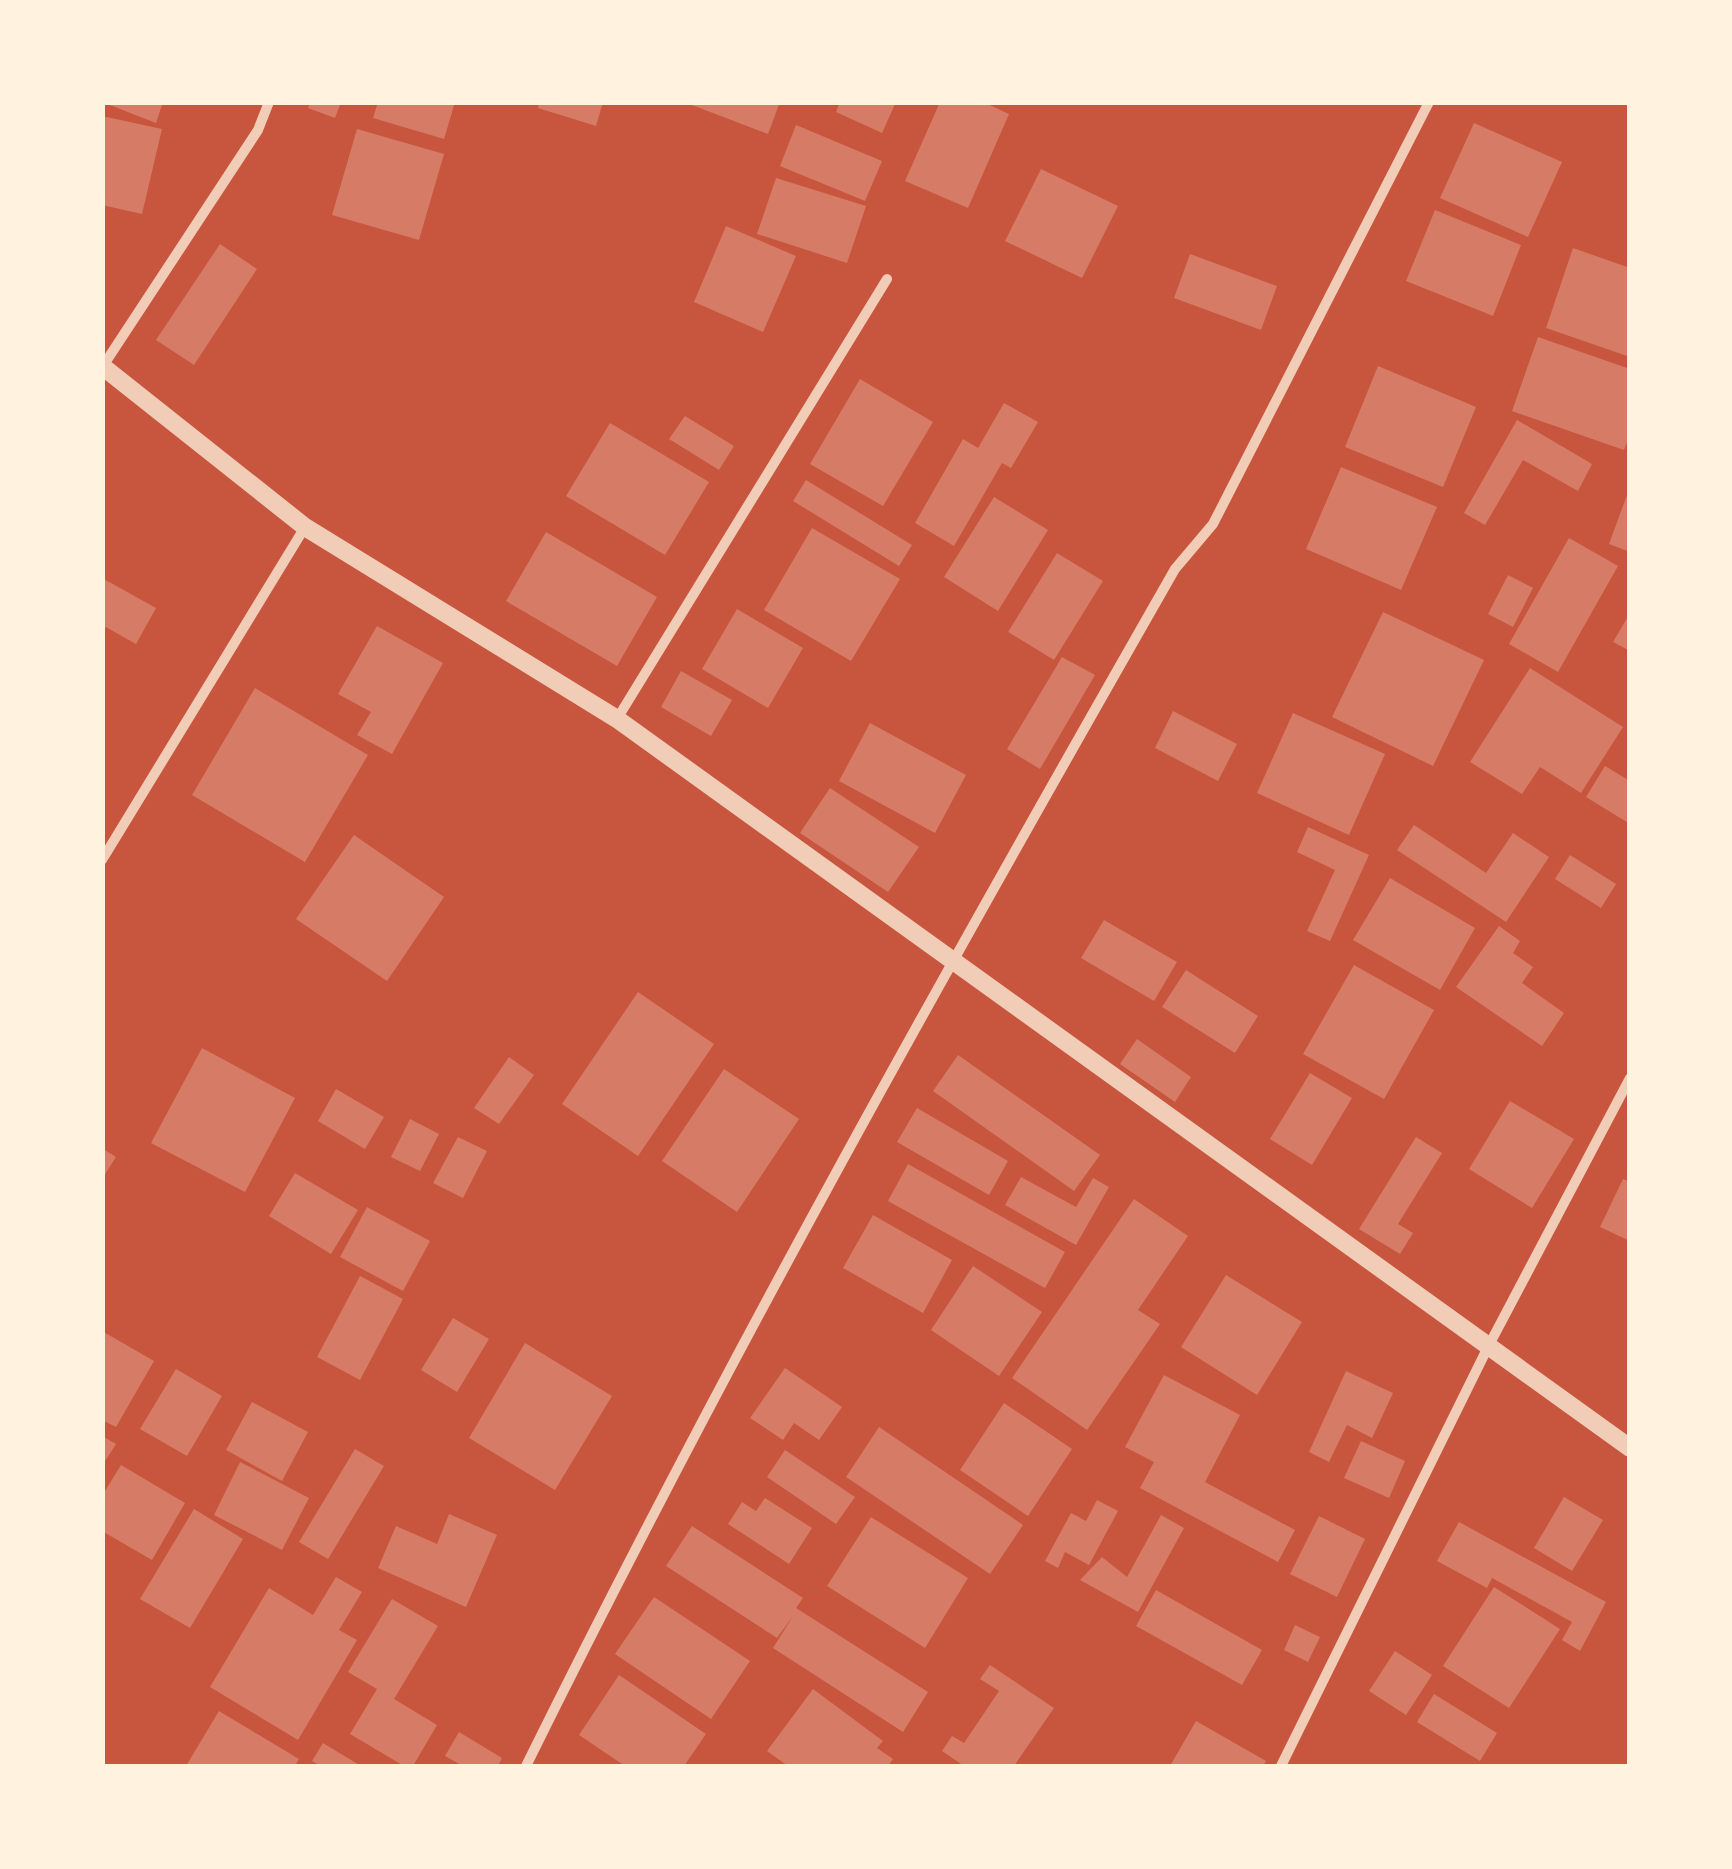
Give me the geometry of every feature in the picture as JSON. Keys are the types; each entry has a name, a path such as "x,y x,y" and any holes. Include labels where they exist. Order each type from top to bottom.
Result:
{"street":[{"path":"270,102 258,130 103,366 305,526 617,719 1630,1448"},
{"path":"526,1766 624,1569 951,960 1175,569 1213,524 1429,102"},
{"path":"617,719 886,279"},
{"path":"102,860 305,526"},
{"path":"1281,1766 1488,1347 1630,1078"}],"building":[{"path":"102,102 163,102 156,123"},
{"path":"310,102 341,102 335,118 308,108"},
{"path":"378,102 455,102 444,139 373,118"},
{"path":"539,102 603,102 596,126 538,108"},
{"path":"684,102 780,102 768,134"},
{"path":"840,102 896,102 882,133 836,112"},
{"path":"940,102 983,102 1009,114 968,208 905,181"},
{"path":"102,116 162,129 142,214 102,205"},
{"path":"1474,123 1562,162 1528,237 1440,198"},
{"path":"796,125 882,161 865,201 780,166"},
{"path":"357,129 444,154 419,240 332,215"},
{"path":"1041,169 1118,206 1082,278 1005,241"},
{"path":"776,178 866,206 847,263 757,234"},
{"path":"1435,210 1521,245 1493,316 1406,281"},
{"path":"726,226 796,256 763,332 694,302"},
{"path":"220,244 257,269 194,365 156,340"},
{"path":"1573,248 1630,268 1630,357 1546,328"},
{"path":"1190,254 1277,286 1261,330 1174,298"},
{"path":"1538,337 1630,369 1630,435 1624,450 1512,411"},
{"path":"1378,366 1476,407 1443,487 1345,447"},
{"path":"860,379 933,422 883,506 810,464"},
{"path":"1004,403 1038,422 1011,468 1002,463 954,546 915,523 963,439 978,448"},
{"path":"685,416 734,446 719,470 669,439"},
{"path":"1517,420 1592,464 1578,491 1523,460 1485,525 1464,513"},
{"path":"610,423 709,482 665,555 566,496"},
{"path":"1341,467 1437,507 1401,590 1306,549"},
{"path":"806,480 912,545 899,566 793,501"},
{"path":"1630,487 1630,552 1609,544"},
{"path":"994,497 1048,530 998,611 944,577"},
{"path":"812,528 900,579 851,661 764,610"},
{"path":"546,532 657,597 617,666 506,601"},
{"path":"1569,538 1618,566 1558,672 1509,644"},
{"path":"1057,553 1103,581 1054,660 1008,632"},
{"path":"1508,575 1533,588 1513,627 1488,614"},
{"path":"102,578 156,608 136,644 102,625"},
{"path":"737,609 803,648 768,708 702,669"},
{"path":"1383,612 1484,660 1433,766 1332,717"},
{"path":"1630,613 1630,651 1613,642"},
{"path":"377,626 443,663 392,754 357,735 371,712 338,694"},
{"path":"1062,657 1095,675 1040,769 1007,749"},
{"path":"1530,668 1623,727 1581,793 1540,767 1522,794 1470,762"},
{"path":"681,671 732,700 711,736 661,707"},
{"path":"255,688 368,755 305,862 192,795"},
{"path":"1173,711 1237,744 1218,781 1155,748"},
{"path":"1293,713 1385,754 1349,835 1257,793"},
{"path":"870,723 966,775 935,833 839,781"},
{"path":"1605,766 1630,781 1630,824 1586,797"},
{"path":"830,788 919,847 888,892 800,833"},
{"path":"1414,825 1486,873 1513,833 1549,857 1506,922 1397,850"},
{"path":"1308,827 1369,855 1330,941 1307,931 1335,870 1297,852"},
{"path":"354,835 444,897 387,981 296,919"},
{"path":"1570,855 1616,884 1601,908 1555,879"},
{"path":"1390,878 1475,928 1440,990 1353,940"},
{"path":"1104,920 1177,962 1154,1001 1081,958"},
{"path":"1499,926 1520,941 1513,953 1533,967 1522,983 1564,1013 1542,1046 1456,987"},
{"path":"1354,965 1434,1010 1384,1099 1303,1054"},
{"path":"1186,970 1258,1016 1235,1053 1162,1007"},
{"path":"638,992 714,1044 638,1156 562,1104"},
{"path":"1137,1039 1191,1077 1175,1102 1120,1064"},
{"path":"202,1048 295,1098 245,1192 151,1143"},
{"path":"958,1055 1100,1155 1074,1191 933,1091"},
{"path":"509,1057 534,1075 499,1124 474,1108"},
{"path":"724,1069 799,1119 737,1212 662,1161"},
{"path":"1310,1073 1352,1098 1312,1165 1270,1139"},
{"path":"336,1089 384,1117 365,1149 318,1121"},
{"path":"1510,1101 1574,1139 1532,1208 1469,1169"},
{"path":"917,1108 1008,1161 989,1195 897,1142"},
{"path":"410,1119 439,1134 420,1171 391,1157"},
{"path":"458,1137 487,1151 463,1198 433,1183"},
{"path":"1416,1137 1442,1153 1398,1224 1413,1233 1400,1254 1359,1229"},
{"path":"102,1148 116,1157 102,1179"},
{"path":"908,1164 1065,1252 1045,1288 888,1201"},
{"path":"295,1173 358,1210 331,1254 269,1216"},
{"path":"1021,1177 1076,1207 1093,1178 1109,1187 1076,1245 1005,1205"},
{"path":"1623,1179 1630,1182 1630,1241 1600,1227"},
{"path":"1134,1199 1188,1236 1138,1310 1160,1324 1087,1430 1012,1378"},
{"path":"367,1207 430,1241 403,1291 340,1257"},
{"path":"873,1215 952,1260 923,1313 843,1268"},
{"path":"973,1266 1042,1312 999,1376 931,1330"},
{"path":"1226,1275 1302,1322 1257,1395 1181,1347"},
{"path":"360,1276 403,1299 360,1380 317,1357"},
{"path":"453,1318 489,1339 457,1392 421,1370"},
{"path":"102,1331 154,1361 116,1427 102,1420"},
{"path":"525,1343 612,1396 555,1490 469,1438"},
{"path":"785,1368 842,1407 819,1440 794,1423 783,1440 750,1418"},
{"path":"176,1369 222,1396 187,1456 140,1429"},
{"path":"1346,1371 1393,1393 1372,1438 1347,1425 1329,1462 1309,1452"},
{"path":"1164,1375 1240,1415 1205,1482 1295,1530 1278,1562 1140,1488 1154,1462 1125,1447"},
{"path":"252,1402 308,1432 282,1481 226,1450"},
{"path":"1004,1403 1072,1449 1028,1516 960,1470"},
{"path":"879,1427 1023,1525 990,1574 846,1477"},
{"path":"102,1436 116,1444 102,1466"},
{"path":"1361,1441 1405,1461 1389,1498 1344,1478"},
{"path":"355,1449 384,1466 328,1559 299,1542"},
{"path":"785,1450 855,1497 836,1524 767,1477"},
{"path":"240,1462 309,1498 282,1550 214,1515"},
{"path":"121,1465 185,1503 152,1560 102,1531 102,1496"},
{"path":"1564,1497 1603,1520 1572,1571 1534,1548"},
{"path":"765,1498 812,1528 789,1564 728,1524 742,1502 756,1511"},
{"path":"1097,1500 1118,1511 1089,1565 1065,1552 1058,1568 1045,1561 1071,1513 1086,1521"},
{"path":"194,1509 243,1539 190,1628 140,1599"},
{"path":"449,1514 497,1535 466,1607 378,1568 396,1526 437,1544"},
{"path":"1161,1515 1184,1528 1138,1612 1080,1580 1102,1557 1127,1577"},
{"path":"1319,1516 1365,1539 1337,1597 1290,1574"},
{"path":"871,1517 968,1578 925,1648 827,1586"},
{"path":"1459,1522 1606,1602 1580,1651 1562,1640 1572,1622 1492,1578 1487,1588 1437,1561"},
{"path":"692,1526 803,1598 796,1608 928,1692 903,1732 773,1648 793,1616 777,1638 666,1566"},
{"path":"336,1577 362,1592 339,1630 357,1640 298,1740 210,1687 269,1588 313,1615"},
{"path":"1494,1587 1560,1629 1509,1708 1443,1666"},
{"path":"1156,1590 1262,1650 1242,1685 1136,1626"},
{"path":"654,1597 750,1661 711,1719 615,1654"},
{"path":"392,1599 438,1626 394,1699 437,1725 413,1766 404,1766 350,1734 377,1689 348,1672"},
{"path":"1295,1625 1320,1637 1308,1662 1284,1650"},
{"path":"1395,1651 1432,1675 1406,1715 1369,1691"},
{"path":"990,1665 1054,1708 1014,1766 964,1766 942,1751 952,1736 964,1743 999,1691 980,1679"},
{"path":"619,1675 706,1734 684,1766 625,1766 579,1735"},
{"path":"813,1689 883,1741 877,1748 893,1759 888,1766 788,1766 767,1751"},
{"path":"1434,1694 1497,1733 1480,1761 1417,1722"},
{"path":"219,1711 299,1759 295,1766 186,1766"},
{"path":"1196,1721 1266,1761 1263,1766 1170,1766"},
{"path":"459,1732 502,1758 498,1766 463,1766 445,1756"},
{"path":"323,1743 361,1766 321,1766 312,1761"}]}
